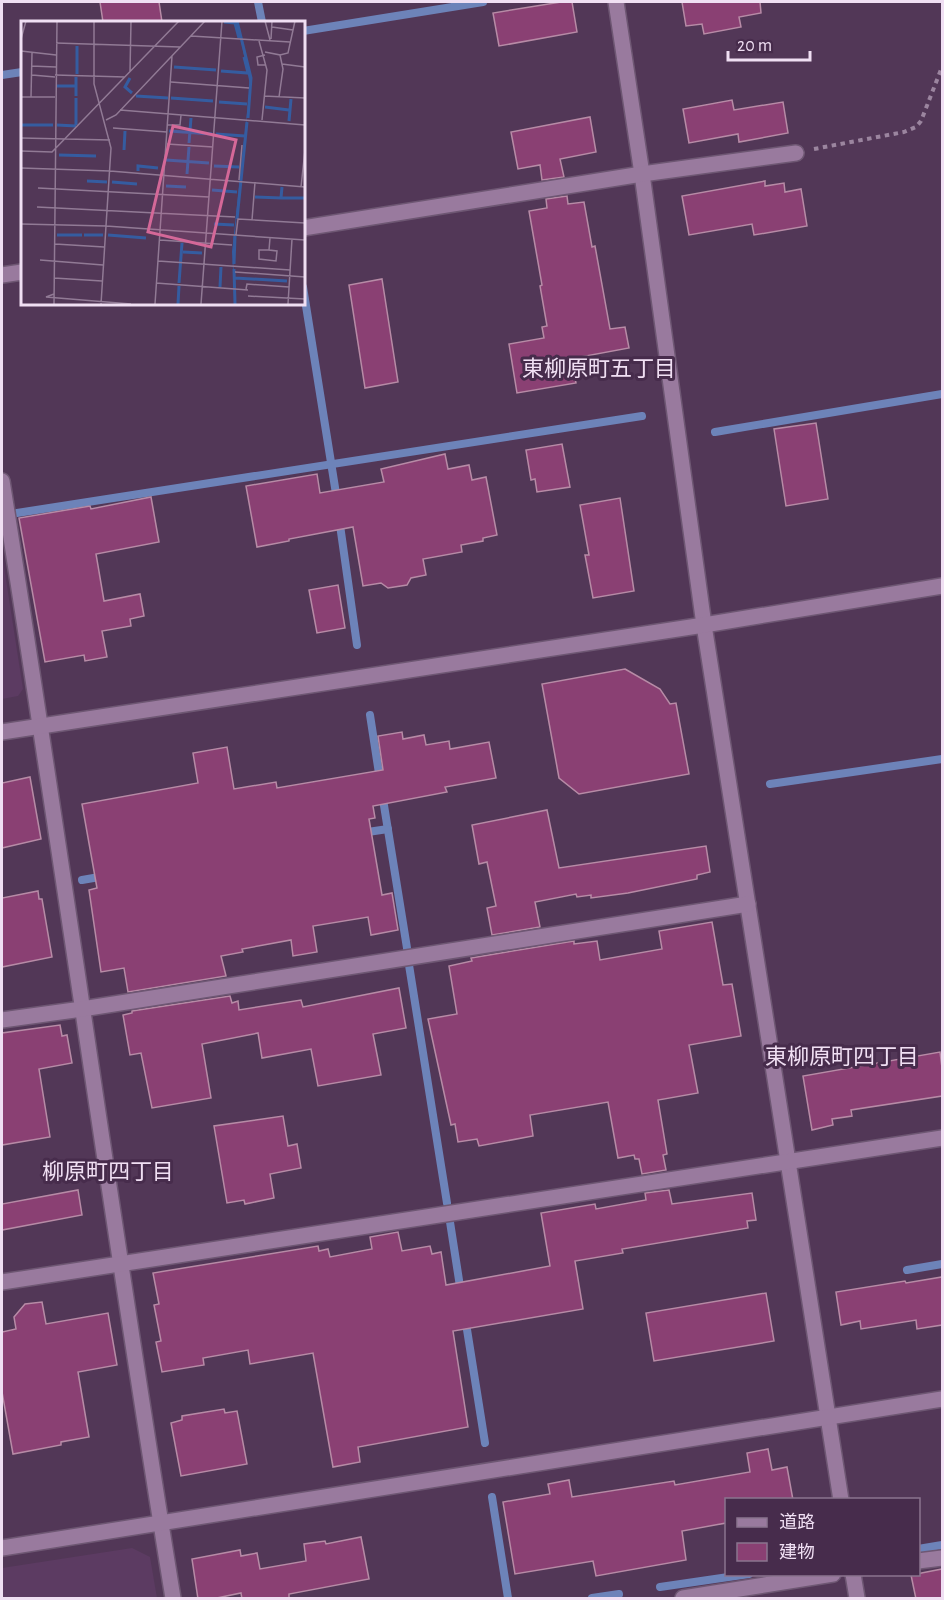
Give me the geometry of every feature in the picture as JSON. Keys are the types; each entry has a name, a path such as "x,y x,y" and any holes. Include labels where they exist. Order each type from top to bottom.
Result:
{"street":[{"path":"616,2 704,625 841,1498"},
{"path":"304,228 642,174 796,153"},
{"path":"2,275 21,272"},
{"path":"2,481 42,726 82,1010 173,1599"},
{"path":"2,732 704,625 942,586"},
{"path":"2,1020 82,1010 748,904"},
{"path":"2,1282 942,1137"},
{"path":"2,1548 828,1415 942,1399"},
{"path":"920,1561 942,1558"},
{"path":"683,1599 827,1576"},
{"path":"853,1576 857,1599"}],"path":[{"path":"796,153 904,132 916,127 921,121 942,67"}],"shaded area":[{"path":"2,554 23,689 18,696 2,699"},
{"path":"132,1548 150,1557 157,1598 2,1598 2,1568"}],"building":[{"path":"100,2 159,2 162,21 103,21"},
{"path":"572,2 577,32 499,46 493,13"},
{"path":"682,2 760,2 761,13 739,17 741,27 704,34 702,24 686,26"},
{"path":"732,100 734,110 783,102 788,133 739,142 738,134 689,143 683,109"},
{"path":"590,117 596,152 560,159 564,177 542,180 540,165 518,169 511,132"},
{"path":"765,181 765,186 784,183 785,192 801,189 807,226 754,235 752,224 689,235 682,196"},
{"path":"567,196 568,204 584,202 592,247 595,246 610,329 625,327 629,348 580,357 582,368 573,369 576,383 517,393 509,344 544,338 542,327 547,326 529,211 547,208 546,199"},
{"path":"382,279 398,382 365,388 349,285"},
{"path":"816,423 828,499 786,506 774,429"},
{"path":"562,444 570,487 537,492 535,479 531,480 526,450"},
{"path":"445,454 448,469 469,465 472,480 486,477 497,535 483,538 483,541 461,545 462,552 423,559 426,575 411,578 407,585 388,588 381,583 363,586 353,527 257,547 246,486 317,474 320,493 384,482 381,469"},
{"path":"151,497 159,542 96,554 104,601 140,594 144,616 130,619 131,626 102,631 107,657 85,661 84,655 45,662 19,518 90,506 91,509"},
{"path":"620,498 634,591 593,598 585,555 589,555 580,505"},
{"path":"338,585 345,628 317,633 309,590"},
{"path":"625,669 660,689 670,704 676,703 689,774 579,794 559,778 542,684"},
{"path":"402,732 403,739 424,735 426,745 449,741 450,749 489,742 496,778 445,787 447,792 373,806 375,818 369,819 382,895 392,893 398,930 371,935 368,917 313,926 317,952 293,956 291,940 242,949 243,952 221,956 226,976 128,992 124,968 101,972 89,890 97,888 82,804 198,783 193,753 227,747 234,789 276,782 277,788 383,770 378,736"},
{"path":"30,777 41,839 2,848 2,783"},
{"path":"547,810 559,868 706,846 710,872 697,875 697,879 628,893 591,898 591,895 577,897 576,894 535,902 540,927 492,935 487,908 496,906 487,862 479,864 472,825"},
{"path":"38,891 39,899 42,899 52,957 2,967 2,898"},
{"path":"712,922 723,985 732,984 741,1036 689,1045 698,1093 658,1100 667,1154 663,1155 666,1170 642,1174 639,1159 635,1159 634,1155 618,1158 608,1102 530,1115 533,1136 479,1146 477,1139 458,1142 455,1124 451,1125 428,1019 457,1014 449,966 472,961 471,958 574,941 574,944 597,941 600,960 662,949 659,931"},
{"path":"399,988 406,1028 373,1034 381,1075 318,1086 311,1049 262,1058 258,1033 202,1044 211,1098 152,1108 141,1053 130,1055 123,1015 132,1013 132,1011 230,996 232,1003 238,1001 239,1010 301,1000 303,1007"},
{"path":"60,1025 62,1036 67,1035 72,1063 39,1069 50,1137 2,1145 2,1033"},
{"path":"940,1052 942,1096 851,1110 852,1116 832,1119 833,1125 812,1130 803,1076"},
{"path":"283,1116 288,1146 297,1144 301,1168 270,1174 274,1198 245,1204 244,1200 227,1203 214,1126"},
{"path":"78,1190 82,1215 2,1230 2,1204"},
{"path":"669,1190 672,1204 752,1193 756,1220 747,1221 748,1228 622,1249 623,1253 575,1261 583,1309 453,1331 468,1427 358,1447 360,1462 333,1467 313,1353 250,1364 248,1350 203,1358 204,1365 162,1372 156,1342 161,1341 154,1305 159,1304 153,1273 318,1246 319,1251 328,1249 330,1257 372,1249 370,1237 398,1232 402,1251 430,1246 432,1254 441,1252 446,1285 550,1266 541,1213 595,1204 596,1209 646,1200 645,1193"},
{"path":"942,1277 942,1325 917,1329 916,1320 861,1329 860,1321 841,1325 836,1292"},
{"path":"766,1293 774,1341 654,1361 646,1313"},
{"path":"42,1302 46,1324 108,1313 117,1365 78,1372 89,1437 13,1454 2,1392 2,1332 16,1329 14,1317 25,1304"},
{"path":"224,1409 225,1413 237,1411 247,1464 181,1476 171,1423 182,1420 182,1416"},
{"path":"768,1449 772,1470 787,1467 793,1498 725,1498 725,1523 682,1531 686,1560 596,1576 593,1561 515,1574 503,1502 550,1494 548,1484 569,1480 572,1497 674,1481 675,1485 750,1472 747,1453"},
{"path":"361,1537 369,1579 289,1594 289,1599 242,1599 241,1593 212,1599 198,1599 192,1559 240,1550 241,1556 257,1553 260,1569 306,1561 304,1544 325,1541 326,1544"},
{"path":"942,1569 942,1599 916,1599 911,1576 920,1576 920,1573"}],"waterway":[{"path":"258,2 262,21"},
{"path":"304,31 483,2"},
{"path":"2,75 21,72"},
{"path":"304,293 337,500"},
{"path":"715,432 942,394"},
{"path":"17,513 642,416"},
{"path":"339,518 357,645"},
{"path":"370,715 380,780"},
{"path":"770,784 942,759"},
{"path":"382,793 407,948"},
{"path":"361,833 388,829"},
{"path":"82,880 105,876"},
{"path":"409,965 447,1203"},
{"path":"450,1222 461,1293"},
{"path":"907,1270 942,1264"},
{"path":"465,1317 485,1443"},
{"path":"492,1497 508,1598"},
{"path":"920,1549 942,1545"},
{"path":"660,1587 735,1576"},
{"path":"592,1598 619,1594"}],"district":[{"name":"東柳原町五丁目","path":"599,368"},
{"name":"東柳原町四丁目","path":"842,1056"},
{"name":"柳原町四丁目","path":"108,1171"}]}
